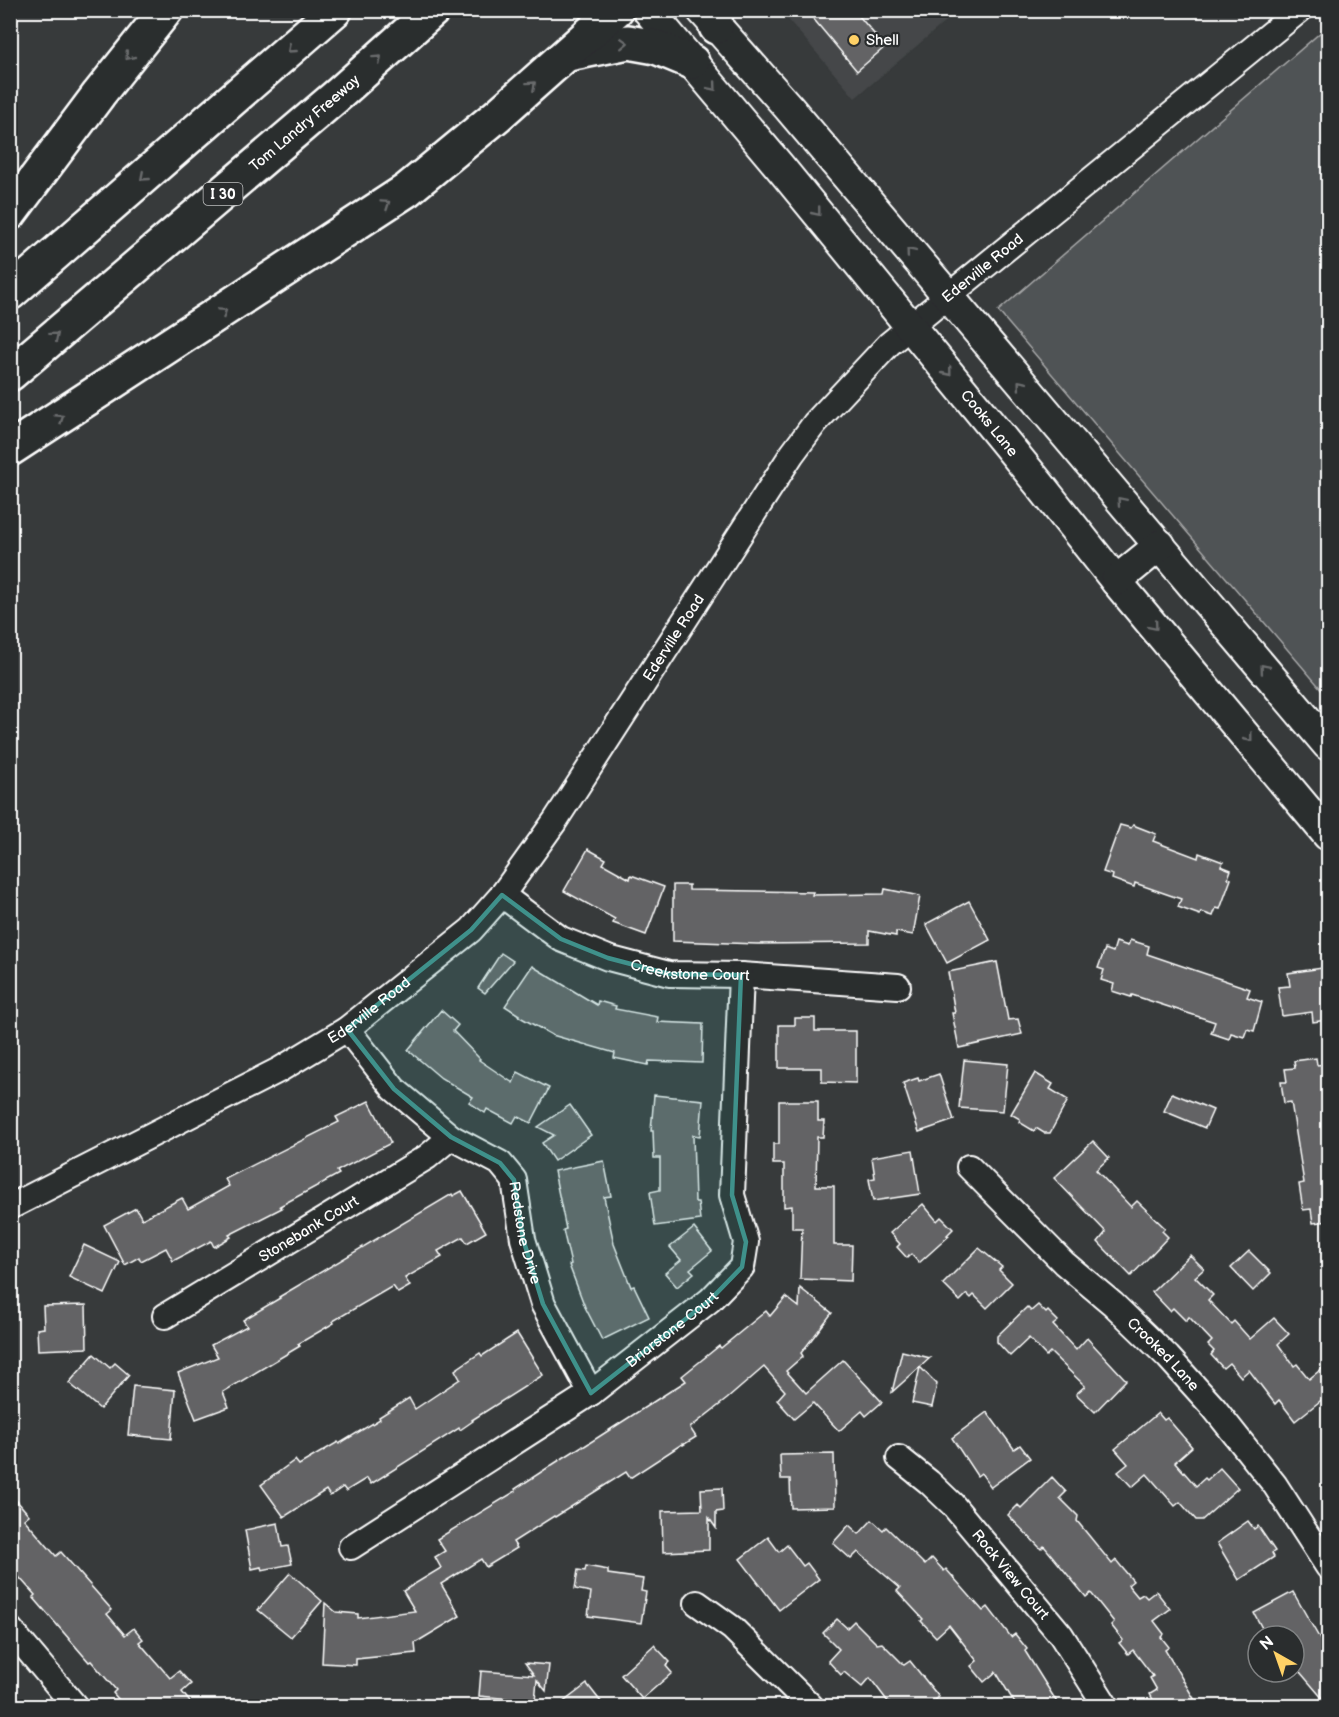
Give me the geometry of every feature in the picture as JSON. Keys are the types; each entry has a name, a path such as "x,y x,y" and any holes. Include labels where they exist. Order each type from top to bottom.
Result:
{"highway":[{"path":"10,213 99,94 166,10"},
{"path":"10,293 335,10"},
{"name":"Tom Landry Freeway","path":"10,374 340,93 433,10"},
{"path":"10,450 407,190 498,115 616,10"},
{"path":"567,54 628,42 656,47 692,62"}],"main road":[{"name":"Cooks Lane","path":"648,10 911,327 1116,581 1329,835"},
{"path":"710,16 1329,745"},
{"path":"1116,581 1160,545"}],"street":[{"name":"Ederville Road","path":"10,1207 279,1070 347,1029 471,930 502,895 555,821 792,454 815,423 889,344 1300,10"},
{"name":"Creekstone Court","path":"502,895 561,939 608,958 669,974 741,975 898,986"},
{"name":"Briarstone Court","path":"351,1547 591,1393 710,1300 742,1267 746,1242 732,1195 741,975"},
{"name":"Redstone Drive","path":"347,1029 394,1089 451,1137 501,1163 514,1180 523,1239 543,1304 591,1393"},
{"name":"Stonebank Court","path":"165,1316 427,1157 451,1137"},
{"name":"Crooked Lane","path":"969,1167 1064,1263 1113,1305 1168,1358 1214,1408 1275,1485 1329,1567"},
{"name":"Rock View Court","path":"899,1458 952,1504 1054,1626 1106,1707"},
{"path":"697,1603 732,1628 811,1707"},
{"path":"10,1629 75,1707"}],"highlighted area":[{"path":"502,895 561,939 608,958 669,974 741,975 732,1195 746,1242 742,1267 710,1300 591,1393 543,1304 523,1239 514,1180 500,1163 451,1137 394,1089 347,1029 471,930"}],"shaded area":[{"path":"781,11 958,11 855,98"},
{"path":"1328,26 1328,697 998,311"}],"building":[{"name":"Shell","path":"806,10 854,10 885,47 857,71"},
{"path":"1120,825 1131,828 1133,825 1156,834 1153,841 1198,858 1199,853 1223,862 1221,866 1231,870 1228,878 1231,879 1220,909 1216,908 1213,916 1201,912 1200,915 1178,907 1181,899 1135,883 1134,887 1112,879 1113,875 1103,872"},
{"path":"588,849 606,859 603,864 630,879 631,875 664,887 646,935 613,923 615,919 564,891"},
{"path":"673,885 689,885 689,890 813,892 812,895 884,894 885,889 920,896 913,935 896,932 896,936 869,931 869,943 757,944 673,941"},
{"path":"969,901 990,940 947,963 926,924"},
{"path":"1130,940 1149,946 1147,954 1250,989 1247,997 1262,1002 1254,1031 1247,1029 1244,1037 1231,1033 1229,1039 1211,1033 1215,1022 1132,995 1131,997 1112,991 1114,984 1101,980 1104,970 1098,968 1105,949 1113,952 1116,942 1128,946"},
{"path":"501,953 513,961 485,993 478,988"},
{"path":"997,962 1008,1020 1018,1019 1022,1034 959,1048 952,1013 955,1013 948,972"},
{"path":"532,966 597,1005 598,1001 616,1006 615,1009 658,1017 657,1022 703,1024 702,1063 649,1061 648,1065 614,1058 615,1053 552,1035 518,1016 505,1006"},
{"path":"1329,967 1329,1009 1325,1009 1327,1020 1313,1022 1312,1012 1282,1016 1278,987 1290,986 1288,973"},
{"path":"441,1010 458,1025 453,1031 479,1060 513,1083 518,1072 549,1088 531,1123 517,1116 513,1123 487,1109 485,1113 469,1102 473,1097 441,1078 408,1050"},
{"path":"795,1018 815,1018 815,1031 856,1031 856,1083 822,1082 822,1068 779,1068 779,1025 795,1025"},
{"path":"1316,1058 1317,1065 1327,1064 1329,1073 1329,1221 1313,1223 1311,1209 1303,1210 1299,1184 1304,1183 1291,1102 1284,1103 1281,1082 1287,1082 1285,1069 1295,1068 1294,1061"},
{"path":"964,1060 1008,1064 1003,1111 959,1108"},
{"path":"1035,1073 1053,1084 1050,1089 1068,1100 1050,1133 1044,1133 1036,1128 1034,1131 1011,1114"},
{"path":"939,1074 954,1120 919,1132 903,1083 918,1078 919,1081"},
{"path":"1172,1093 1213,1110 1205,1128 1164,1111"},
{"path":"654,1095 703,1100 700,1136 693,1135 695,1202 698,1202 700,1220 655,1226 650,1192 660,1190 660,1158 654,1158 653,1131 651,1131"},
{"path":"369,1101 391,1143 337,1171 339,1174 280,1206 282,1208 229,1235 231,1237 214,1247 211,1241 173,1261 166,1248 141,1261 139,1257 125,1265 104,1225 136,1208 142,1219 182,1198 188,1209 229,1186 225,1179 339,1122 336,1117"},
{"path":"779,1101 818,1101 818,1121 824,1121 823,1137 817,1137 816,1186 834,1186 834,1245 852,1245 851,1281 800,1279 802,1228 792,1228 792,1206 784,1207 784,1164 773,1164 773,1144 779,1144"},
{"path":"570,1105 591,1135 554,1161 542,1143 554,1135 538,1127"},
{"path":"1093,1141 1109,1158 1096,1170 1131,1207 1137,1201 1165,1228 1162,1231 1168,1237 1131,1276 1098,1242 1106,1232 1054,1178"},
{"path":"913,1150 920,1194 873,1201 869,1179 875,1178 872,1157"},
{"path":"604,1161 611,1196 604,1197 614,1244 631,1287 634,1286 649,1317 602,1340 585,1307 569,1265 571,1264 563,1230 566,1229 554,1171"},
{"path":"462,1191 486,1232 467,1243 463,1237 438,1251 442,1257 405,1278 410,1286 398,1293 393,1286 333,1321 334,1323 298,1344 300,1346 223,1392 229,1407 196,1419 178,1373 218,1357 211,1345 247,1326 243,1320 452,1194 453,1196"},
{"path":"923,1204 937,1221 941,1217 953,1229 947,1235 949,1236 919,1263 911,1254 907,1258 897,1247 900,1244 890,1233"},
{"path":"694,1228 712,1251 690,1269 694,1273 677,1287 665,1273 681,1260 670,1247"},
{"path":"84,1245 120,1262 105,1294 69,1277"},
{"path":"979,1248 1002,1267 999,1270 1012,1283 987,1308 974,1295 971,1298 967,1294 960,1301 943,1284"},
{"path":"1249,1251 1271,1273 1253,1291 1231,1268"},
{"path":"1190,1255 1204,1269 1195,1277 1213,1295 1208,1300 1231,1324 1234,1321 1250,1339 1274,1318 1289,1334 1278,1344 1294,1366 1297,1364 1309,1379 1329,1363 1329,1394 1295,1421 1279,1400 1275,1404 1249,1370 1241,1377 1229,1363 1223,1368 1211,1355 1214,1351 1208,1345 1212,1341 1189,1317 1186,1321 1173,1308 1170,1311 1152,1292"},
{"path":"800,1288 832,1313 801,1353 803,1356 786,1371 806,1393 843,1360 882,1402 866,1416 862,1411 839,1431 813,1403 794,1419 777,1400 785,1391 764,1367 690,1428 696,1437 630,1478 626,1472 554,1516 513,1542 517,1548 486,1567 481,1559 441,1584 460,1616 415,1643 416,1653 356,1659 356,1665 322,1663 325,1603 336,1612 358,1614 358,1618 415,1611 403,1591 441,1568 435,1557 445,1551 437,1539 686,1381 682,1376 766,1311 770,1316 786,1297 799,1307"},
{"path":"86,1305 87,1348 38,1350 37,1329 44,1328 43,1306"},
{"path":"1038,1305 1058,1321 1053,1325 1076,1350 1087,1338 1126,1380 1095,1412 1076,1394 1085,1386 1050,1352 1046,1356 1029,1338 1010,1356 997,1342 997,1336 1027,1307 1031,1311"},
{"path":"517,1333 543,1375 460,1430 459,1428 371,1484 367,1478 346,1491 343,1487 330,1496 326,1490 284,1517 261,1485 295,1460 299,1465 338,1442 339,1444 409,1398 415,1409 460,1379 455,1370 480,1353 482,1356"},
{"path":"902,1351 930,1358 892,1392"},
{"path":"94,1354 110,1368 115,1363 129,1375 100,1409 69,1383"},
{"path":"920,1367 937,1384 932,1407 912,1403"},
{"path":"133,1386 175,1390 171,1439 128,1435"},
{"path":"987,1412 1014,1449 1020,1445 1030,1458 991,1487 981,1473 977,1476 952,1438"},
{"path":"1158,1413 1164,1420 1167,1418 1192,1447 1175,1462 1196,1486 1220,1468 1238,1488 1202,1520 1196,1520 1180,1502 1175,1506 1147,1474 1132,1487 1118,1472 1128,1464 1115,1449"},
{"path":"834,1454 835,1507 791,1508 790,1479 781,1479 780,1455"},
{"path":"1052,1477 1066,1492 1060,1498 1078,1516 1077,1521 1112,1564 1116,1560 1133,1581 1128,1585 1138,1597 1143,1594 1147,1598 1156,1591 1170,1609 1154,1621 1164,1634 1161,1637 1169,1647 1165,1650 1199,1707 1157,1707 1150,1694 1157,1690 1150,1678 1153,1676 1133,1650 1128,1654 1119,1643 1123,1640 1111,1625 1114,1622 1091,1593 1086,1597 1044,1546 1041,1549 1008,1515 1018,1505 1021,1508"},
{"path":"722,1488 723,1511 716,1512 716,1528 709,1518 709,1550 663,1552 662,1511 702,1510 701,1489"},
{"path":"10,1493 29,1515 24,1519 56,1556 61,1552 112,1610 107,1614 125,1635 134,1628 143,1639 139,1642 170,1678 179,1671 191,1684 182,1692 194,1707 125,1707 113,1693 116,1690 91,1661 89,1662 10,1567"},
{"path":"872,1520 883,1530 886,1527 925,1565 932,1558 944,1571 946,1569 983,1611 988,1607 1011,1637 1015,1634 1027,1649 1025,1651 1060,1707 1017,1707 996,1672 984,1682 971,1666 977,1661 949,1625 936,1637 897,1591 900,1588 858,1552 851,1559 833,1543 849,1525 859,1534"},
{"path":"1248,1521 1254,1529 1258,1526 1275,1551 1272,1553 1274,1557 1239,1580 1217,1543"},
{"path":"278,1523 282,1547 288,1546 292,1564 262,1570 261,1567 252,1569 245,1530"},
{"path":"768,1537 779,1552 787,1545 803,1566 807,1563 819,1579 779,1610 740,1559"},
{"path":"586,1566 608,1570 608,1574 643,1579 641,1591 646,1592 641,1623 588,1616 591,1592 575,1589 578,1570 585,1571"},
{"path":"290,1573 322,1601 291,1637 258,1610"},
{"path":"1293,1592 1329,1655 1329,1706 1306,1679 1306,1624 1260,1624 1254,1613"},
{"path":"837,1619 847,1628 854,1621 877,1644 882,1643 904,1665 910,1661 939,1697 927,1707 892,1707 870,1678 862,1687 844,1672 841,1675 828,1661 839,1649 823,1633"},
{"path":"654,1645 670,1662 666,1666 672,1673 642,1699 621,1675"},
{"path":"525,1663 549,1665 546,1691 537,1680 535,1701 479,1696 481,1671 534,1675"},
{"path":"587,1684 605,1707 557,1707"}],"place":[{"name":"Shell","path":"854,40"}]}
